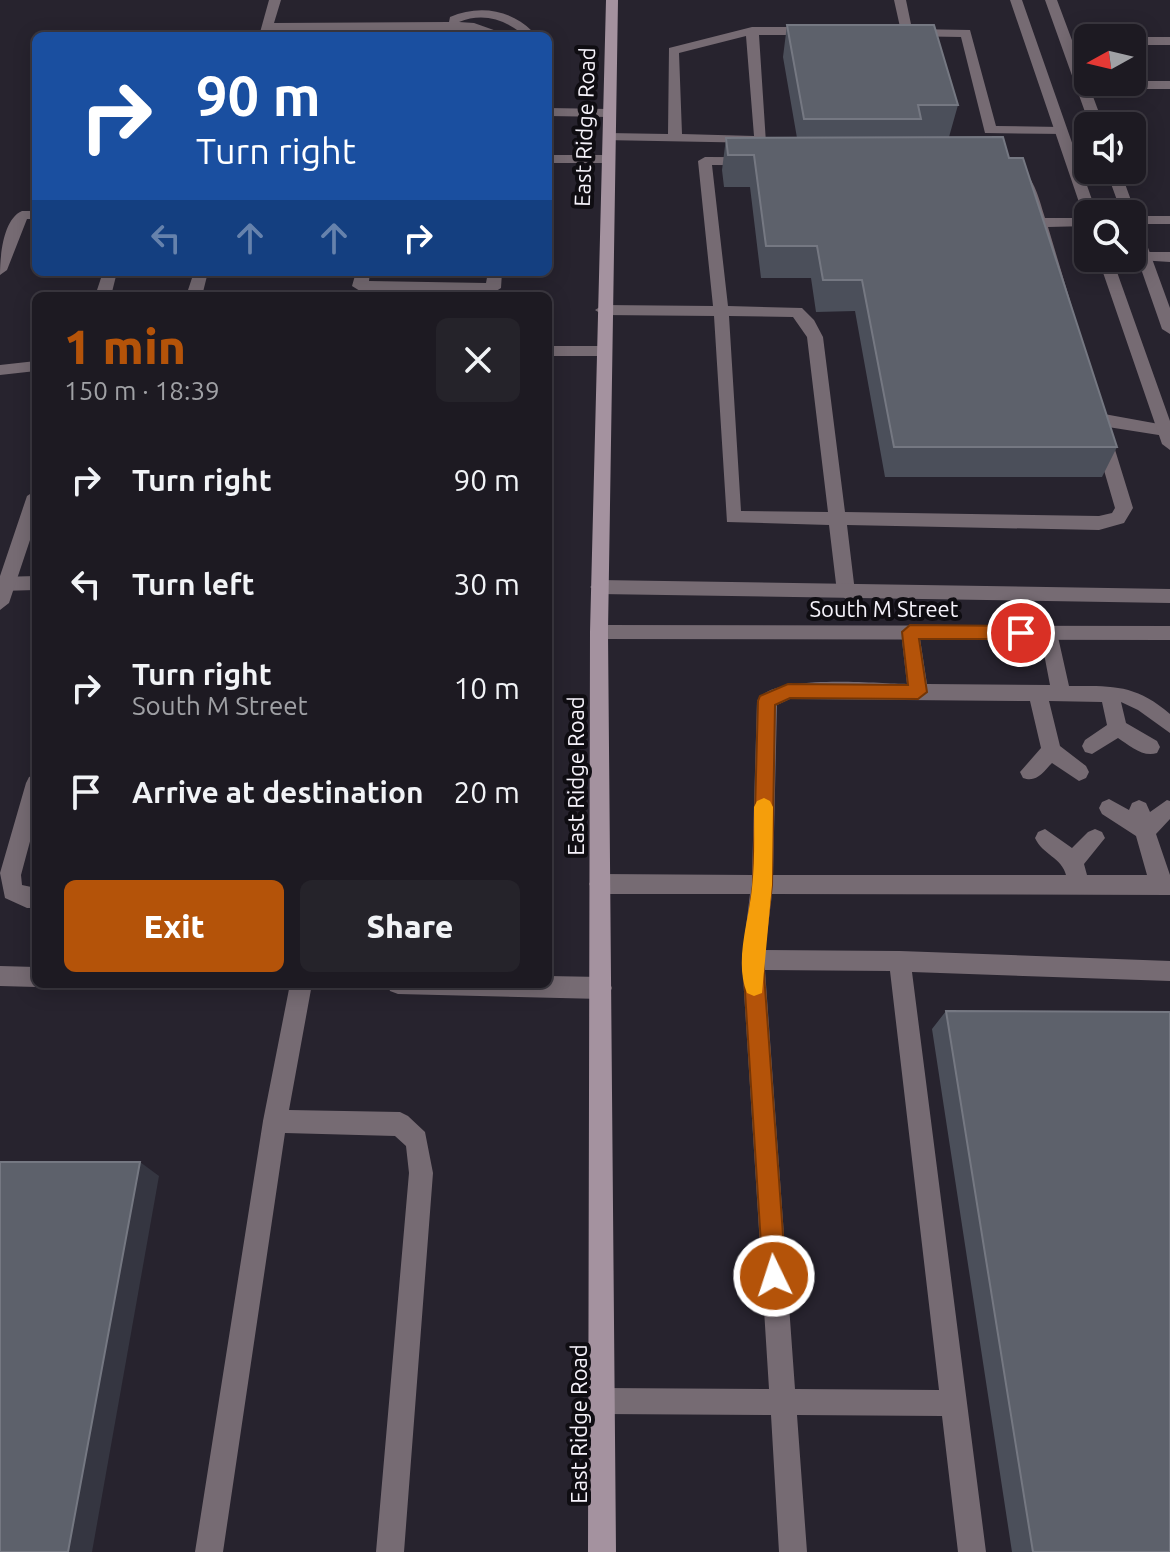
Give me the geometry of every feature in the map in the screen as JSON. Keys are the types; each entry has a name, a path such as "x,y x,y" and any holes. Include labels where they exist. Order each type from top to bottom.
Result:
{"main road":[{"name":"East Ridge Road","path":"602,1552 599,587 612,0"}],"street":[{"path":"275,0 266,31 470,26 491,32"},
{"path":"900,0 906,33"},
{"path":"1016,0 1063,85 1085,112"},
{"path":"1051,0 1063,85 1061,131 1085,200"},
{"path":"438,28 463,15 486,14 512,19 526,32"},
{"path":"608,137 761,140 752,31"},
{"path":"675,138 673,51 752,31 829,32"},
{"path":"891,32 966,33 990,130 1061,131"},
{"path":"1146,41 1170,41"},
{"path":"1146,84 1170,85"},
{"path":"1063,85 1074,85"},
{"path":"552,112 609,113"},
{"path":"552,159 607,159"},
{"path":"705,161 1000,162 1016,169 1027,181 1039,223 1124,508 1118,518 1099,523 733,517 721,311 705,161"},
{"path":"1,263 22,215 32,215"},
{"path":"1146,221 1170,220"},
{"path":"1039,223 1074,222"},
{"path":"1146,250 1170,257"},
{"path":"1146,268 1170,329"},
{"path":"1110,272 1168,435"},
{"path":"359,285 493,288 494,276"},
{"path":"603,310 797,312 809,324 815,337 846,592"},
{"path":"552,351 602,351"},
{"path":"0,370 32,366"},
{"path":"1097,419 1168,435"},
{"path":"0,603 3,584 32,507"},
{"path":"3,584 32,583"},
{"name":"South M Street","path":"599,587 1170,596"},
{"name":"South M Street","path":"599,632 1170,633"},
{"path":"910,632 918,692"},
{"path":"1049,633 1061,694"},
{"path":"793,1552 753,960 762,885 767,701 788,691 1123,694 1145,704 1170,725"},
{"path":"1038,693 1054,773"},
{"path":"1110,694 1120,737"},
{"path":"1092,746 1120,737 1150,747"},
{"path":"1030,772 1051,751"},
{"path":"1051,751 1079,772"},
{"path":"32,797 10,875 12,891 32,898"},
{"path":"1109,808 1145,831"},
{"path":"600,884 1165,885 1139,809"},
{"path":"1145,831 1167,809"},
{"path":"1068,837 1079,885"},
{"path":"1045,838 1073,861"},
{"path":"1073,861 1095,838"},
{"path":"753,960 900,961 1170,971"},
{"path":"900,961 972,1552"},
{"path":"0,976 32,977"},
{"path":"552,987 601,988"},
{"path":"209,1552 275,1121 300,988"},
{"path":"275,1121 400,1124 417,1140 421,1173 390,1552"},
{"path":"602,1401 953,1403"}],"building":[{"path":"787,25 934,25 958,105 918,105 921,119 804,119"},
{"path":"1003,137 1009,158 1023,158 1117,447 894,447 862,280 823,280 817,246 766,246 754,155 728,155 726,138"},
{"path":"946,1011 1170,1012 1170,1552 1033,1552"},
{"path":"0,1162 140,1162 68,1552 0,1552"}],"slow traffic":[{"path":"754,986 753,960 762,885 764,807"}],"route":[{"path":"774,1276 753,960 762,885 767,701 788,691 918,692 910,632 1021,633"}]}
